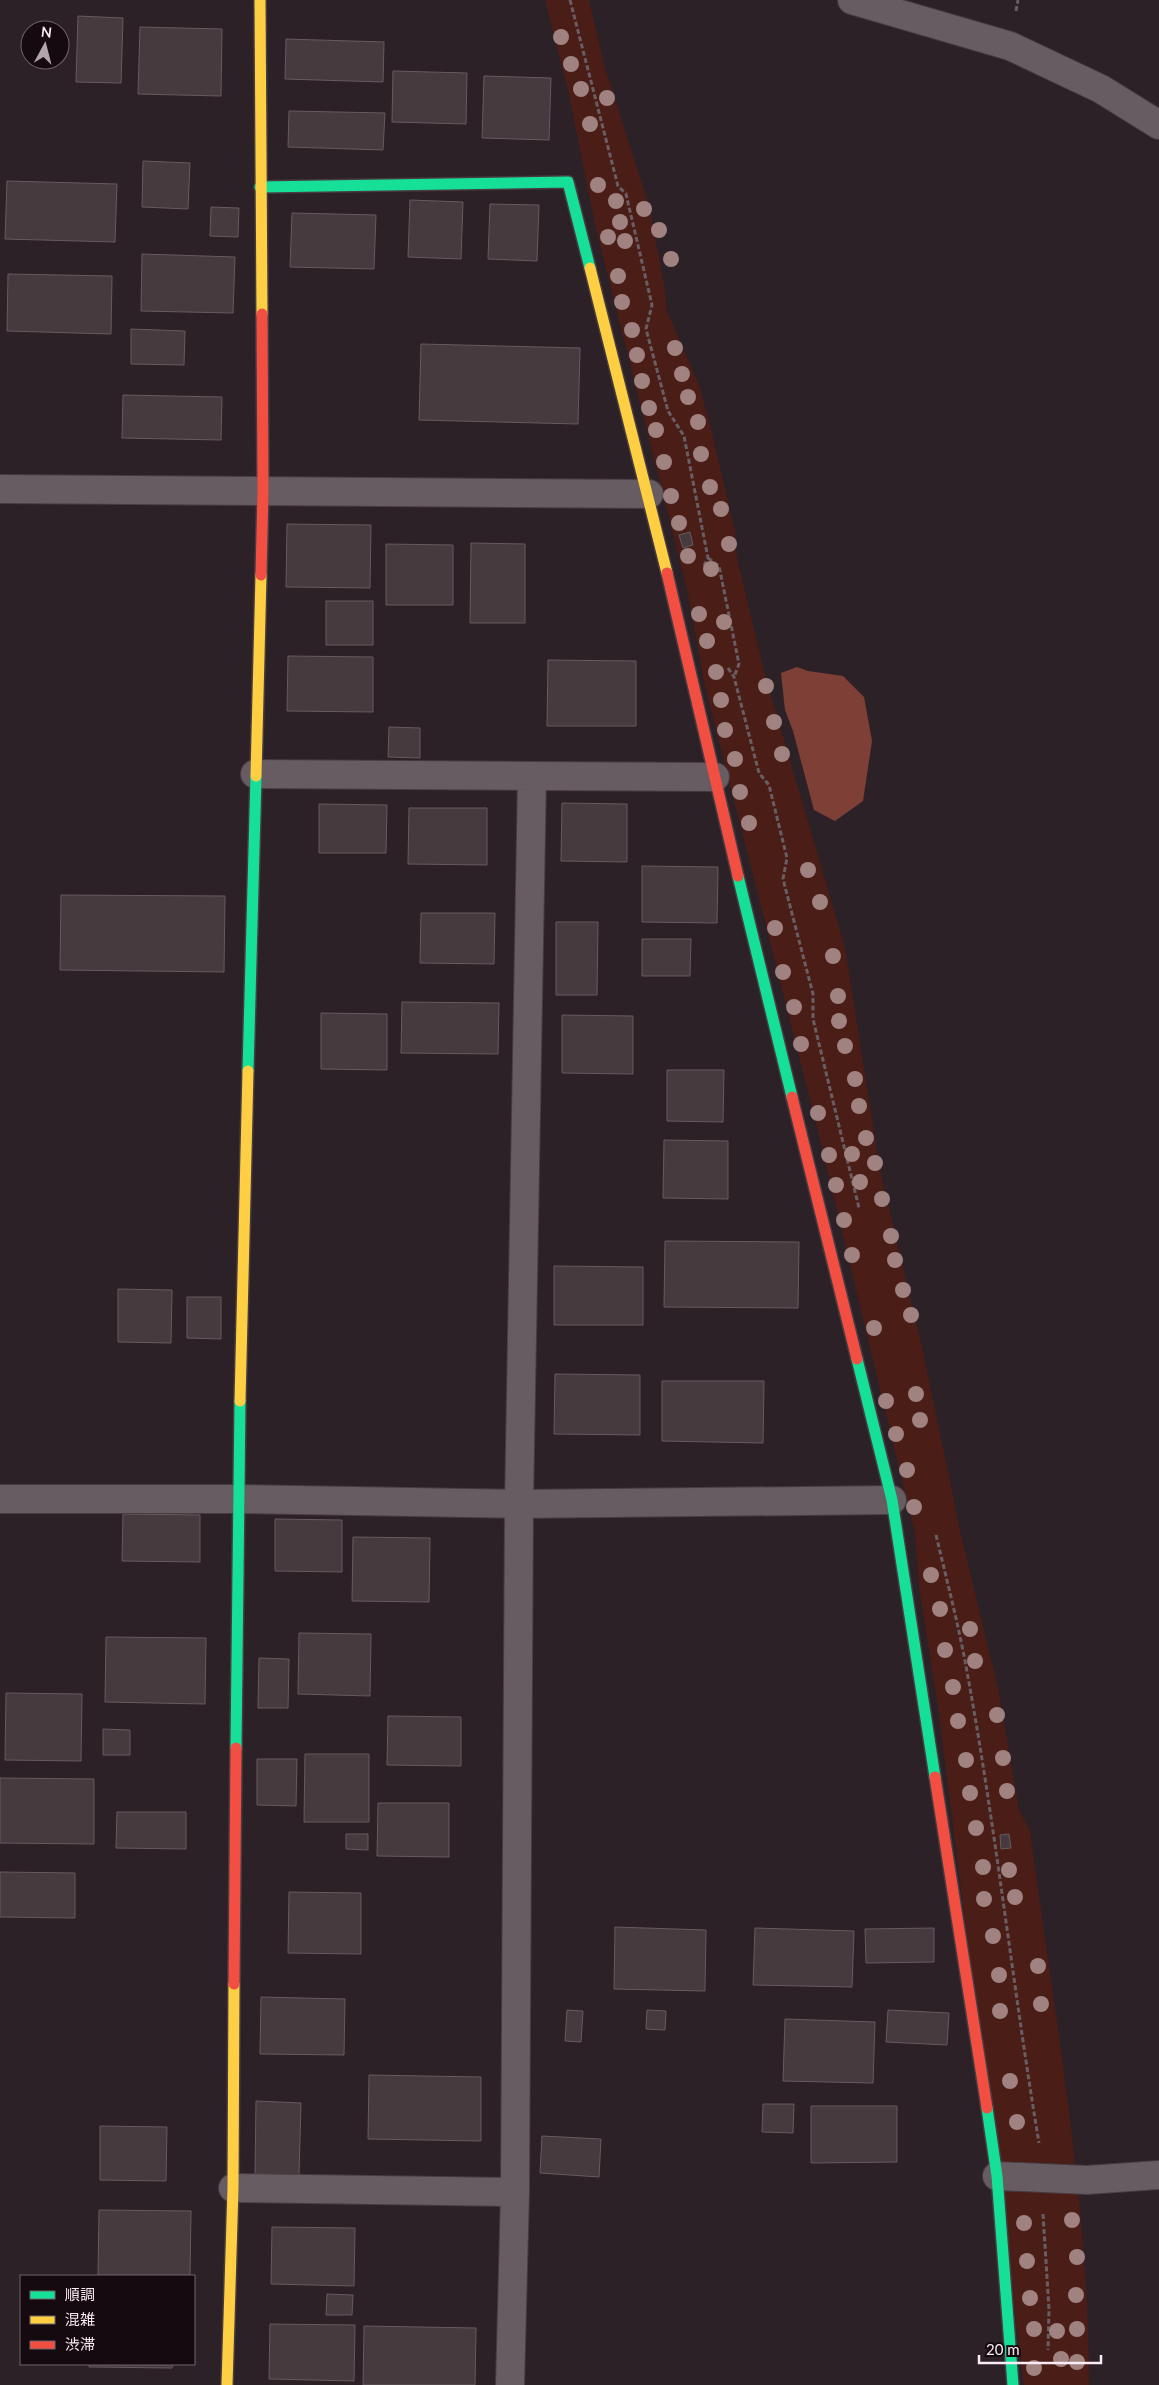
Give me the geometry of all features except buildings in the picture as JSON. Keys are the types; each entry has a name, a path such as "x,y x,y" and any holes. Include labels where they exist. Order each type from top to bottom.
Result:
{"street":[{"path":"227,2385 233,2188 237,1499 263,491 260,0"},
{"path":"852,0 1010,46 1101,89 1159,125"},
{"path":"260,187 568,182 649,494 759,967 892,1500 997,2176 1013,2385"},
{"path":"0,489 649,494"},
{"path":"255,774 715,777"},
{"path":"510,2385 515,2192 519,1504 532,776"},
{"path":"0,1498 237,1499 519,1504 892,1500"},
{"path":"997,2176 1087,2180 1159,2175"},
{"path":"233,2188 515,2192"}],"path":[{"path":"708,558 719,566 739,664 734,677"}],"shaded area":[{"path":"545,0 589,0 605,68 650,209 666,296 666,309 699,385 708,417 735,531 736,554 765,675 845,948 880,1170 923,1352 961,1535 998,1688 1019,1810 1030,1831 1077,2176 1087,2315 1089,2385 1024,2385 938,1707 919,1587 915,1534 816,1123 705,686 687,589 596,229 569,94"},
{"path":"797,667 808,671 843,676 864,697 872,741 863,801 835,821 814,810 793,731 785,710 781,673"}],"traffic: fast":[{"path":"260,187 568,182 590,268"},
{"path":"248,1071 256,776"},
{"path":"738,876 792,1097"},
{"path":"857,1359 892,1500 935,1777"},
{"path":"236,1748 240,1401"},
{"path":"987,2108 997,2176 1013,2385"}],"traffic: slow":[{"path":"260,0 262,314"},
{"path":"590,268 667,573"},
{"path":"256,776 261,575"},
{"path":"240,1401 248,1071"},
{"path":"227,2385 233,2188 234,1984"}],"traffic: jam":[{"path":"261,575 263,491 262,314"},
{"path":"667,573 738,876"},
{"path":"792,1097 857,1359"},
{"path":"234,1984 236,1748"},
{"path":"935,1777 987,2108"}]}
